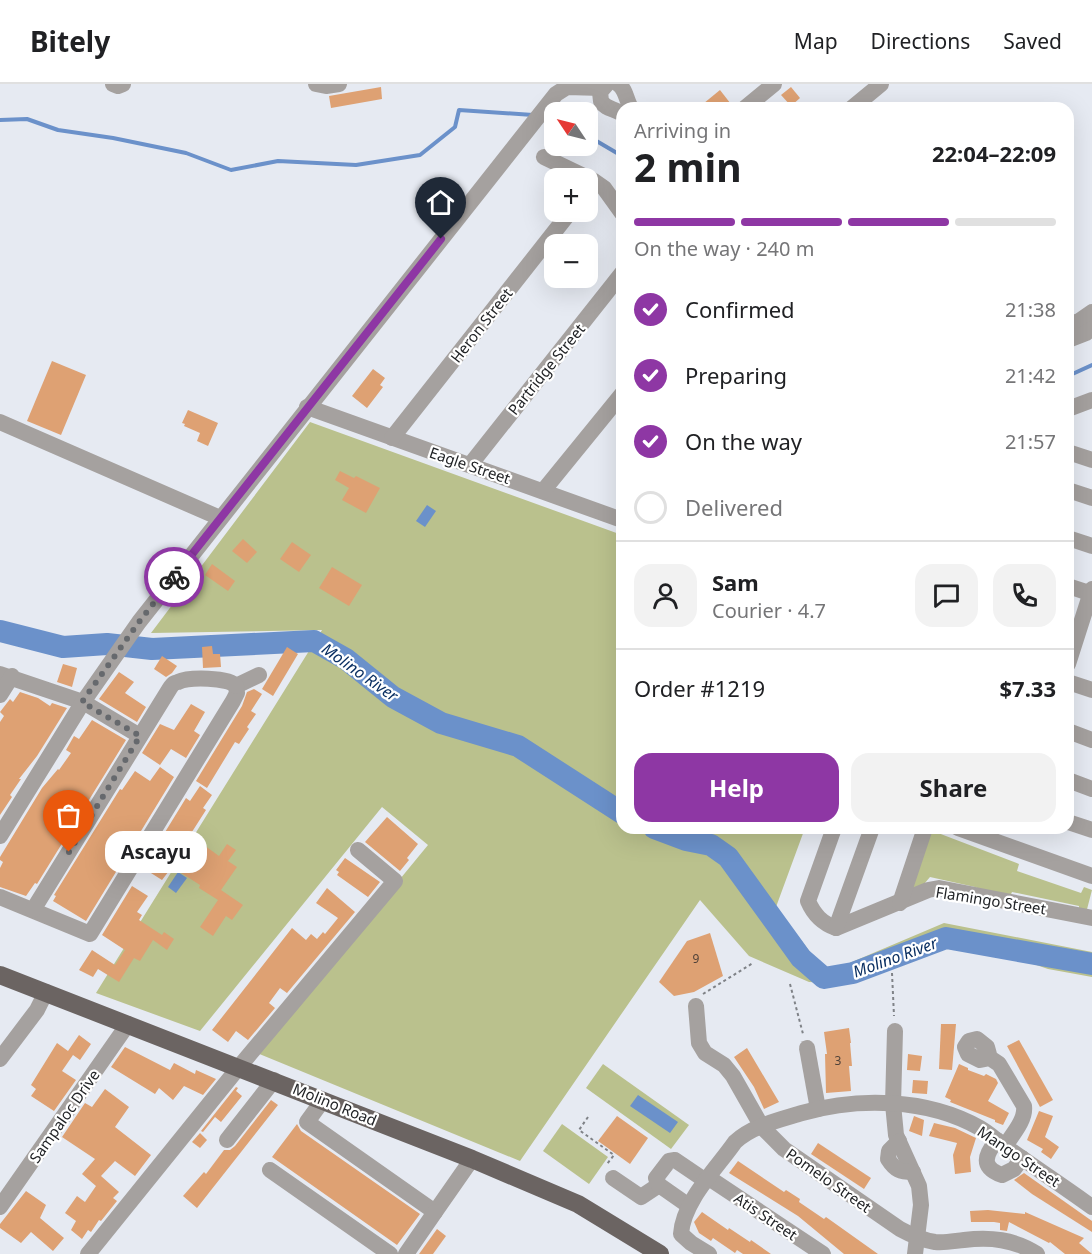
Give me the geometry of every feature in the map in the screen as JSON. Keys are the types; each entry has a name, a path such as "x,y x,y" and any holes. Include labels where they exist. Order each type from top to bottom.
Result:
{"main road":[{"name":"Molino Road","path":"0,975 472,1159 578,1204 660,1254"}],"street":[{"path":"316,84 326,86 339,84"},
{"path":"752,102 774,84"},
{"path":"860,102 882,84"},
{"path":"0,836 82,702 139,622 220,518 312,409 556,94 567,87 617,98"},
{"path":"544,157 563,168"},
{"path":"598,186 604,188 616,205"},
{"name":"Heron Street","path":"392,438 562,222"},
{"name":"Partridge Street","path":"470,465 616,281"},
{"path":"1074,323 1092,312"},
{"path":"1074,338 1092,329"},
{"path":"543,491 616,401"},
{"name":"Eagle Street","path":"312,409 616,515"},
{"path":"0,422 220,518"},
{"path":"1074,454 1092,460"},
{"path":"1074,492 1092,498"},
{"path":"1074,540 1092,546"},
{"path":"1074,588 1091,593 1079,635"},
{"path":"0,695 6,675 82,702 140,736"},
{"path":"236,686 259,675"},
{"path":"0,897 90,934 233,701 237,693 233,682 187,680 175,682 33,910"},
{"path":"1074,684 1092,690"},
{"path":"1074,733 1092,740"},
{"path":"1074,782 1092,789"},
{"path":"1074,824 1092,830"},
{"path":"832,834 808,901 824,924 836,928 870,834"},
{"path":"900,903 923,834"},
{"path":"975,834 1092,876"},
{"path":"88,1254 239,1067 395,881 358,850"},
{"name":"Flamingo Street","path":"836,928 928,890 939,888 1092,918"},
{"path":"0,1059 37,1010 46,992"},
{"name":"Pomelo Street","path":"696,1006 699,1043 705,1053 724,1065 733,1076 762,1127 784,1149 900,1229 916,1246 978,1238 1004,1240 1037,1254"},
{"name":"Sampaloc Drive","path":"0,1207 128,1024"},
{"path":"895,1031 896,1135 919,1186 921,1205 916,1246"},
{"path":"807,1048 818,1109"},
{"path":"990,1058 999,1064 1024,1106 1024,1112 1021,1120 987,1157 987,1163 993,1172 1002,1175 1014,1169 1022,1158"},
{"path":"227,1140 274,1080"},
{"path":"323,1100 307,1122 435,1212"},
{"name":"Mango Street","path":"709,1254 681,1234 682,1224 689,1206 735,1142 744,1134 818,1109 858,1104 894,1104 934,1110 959,1119 979,1128 1092,1207"},
{"path":"406,1254 472,1159"},
{"name":"Atis Street","path":"659,1185 656,1178 669,1161 675,1160 823,1254"},
{"path":"270,1170 390,1254"},
{"path":"613,1178 641,1197 659,1185 689,1206"}],"path":[{"path":"696,1006 702,994 753,963"},
{"path":"892,973 895,1031"},
{"path":"790,984 807,1048"},
{"path":"588,1117 579,1130 614,1155 603,1171 613,1178"}],"green space":[{"path":"310,422 616,533 616,834 803,834 776,907 826,973 944,923 1092,952 1092,977 1048,969 1004,954 936,946 852,979 829,983 809,982 749,956 700,900 520,1161 257,1053 428,845 382,807 200,1031 96,993 322,630 151,633"},
{"path":"923,834 941,834 1019,864 1017,871 1081,893 1084,887 1092,890 1085,917 1079,916 1079,906 1012,892 1008,901 975,887 930,877 919,890 902,892"},
{"path":"603,1064 689,1125 671,1149 586,1088"},
{"path":"562,1124 608,1157 589,1184 543,1151"}],"water":[{"path":"427,505 436,511 425,527 416,521"},
{"path":"178,872 187,878 176,893 168,887"},
{"path":"638,1095 678,1122 670,1133 630,1106"}],"building":[{"path":"381,87 382,99 331,108 329,96"},
{"path":"791,87 800,98 796,102 787,102 781,95"},
{"path":"720,90 729,102 705,102"},
{"path":"52,361 86,375 61,435 27,421"},
{"path":"373,369 385,378 380,385 383,387 367,408 352,396"},
{"path":"188,410 218,423 208,446 197,441 200,433 182,423"},
{"path":"340,471 380,488 366,513 342,500 349,488 335,480"},
{"path":"243,539 257,552 247,563 232,551"},
{"path":"292,542 311,555 299,572 280,559"},
{"path":"212,564 235,581 228,591 205,575"},
{"path":"332,567 362,585 349,606 319,588"},
{"path":"212,646 213,654 220,654 221,667 203,668 202,647"},
{"path":"287,647 298,654 273,696 262,689"},
{"path":"162,656 177,666 166,677 154,669"},
{"path":"63,664 77,668 72,687 57,682"},
{"path":"119,672 134,682 125,693 146,707 137,722 99,699"},
{"path":"254,689 262,694 251,711 256,714 247,727 249,729 239,744 235,742 207,788 196,781 242,706 247,692"},
{"path":"20,692 38,698 50,706 52,703 67,708 37,756 19,779 21,779 10,795 12,797 0,815 0,722 4,716 0,712 10,699 13,702"},
{"path":"191,704 205,712 194,731 200,735 186,758 171,749 160,765 142,753 160,724 174,730"},
{"path":"92,720 126,740 37,884 35,883 26,896 0,887 0,868 3,862 0,857 42,788 71,753 66,750 74,736 79,739"},
{"path":"160,767 174,777 86,921 53,901 56,896 54,895 120,789 122,790 135,771 150,781"},
{"path":"200,786 212,795 203,808 206,810 190,835 219,856 227,844 236,850 228,861 237,867 221,890 243,905 232,920 226,916 213,936 200,927 218,900 172,867 162,880 143,868 186,798 190,801"},
{"path":"387,817 418,844 400,871 365,842"},
{"path":"345,858 380,882 368,897 337,875 339,872 336,870"},
{"path":"132,886 148,896 137,912 142,915 139,920 162,935 164,932 174,939 167,950 153,940 140,961 134,958 119,982 98,969 93,977 79,970 92,950 115,965 125,950 102,935"},
{"path":"327,888 355,912 287,993 280,988 269,1003 275,1008 248,1040 236,1031 228,1042 212,1030 292,928 306,940 311,934 317,939 323,932 325,934 338,918 316,903"},
{"path":"710,933 723,976 694,992 674,996 659,982 687,941"},
{"path":"941,1024 956,1024 952,1070 939,1069"},
{"path":"849,1028 851,1091 826,1093 825,1054 827,1054 824,1032"},
{"path":"79,1035 91,1044 80,1060 73,1055 62,1071 76,1080 54,1111 31,1096 36,1089 31,1085 57,1043 68,1051"},
{"path":"1019,1040 1053,1100 1040,1107 1007,1046"},
{"path":"125,1047 170,1070 174,1063 195,1074 196,1070 216,1079 203,1095 184,1086 173,1100 159,1088 155,1094 111,1067"},
{"path":"747,1048 779,1102 764,1109 754,1087 734,1057"},
{"path":"908,1054 922,1056 920,1071 907,1070"},
{"path":"959,1064 968,1070 996,1079 998,1083 988,1101 1009,1113 1003,1125 950,1102 951,1100 945,1097"},
{"path":"913,1080 928,1081 927,1094 912,1093"},
{"path":"236,1087 238,1088 236,1091 242,1096 221,1122 215,1117 203,1132 201,1131"},
{"path":"105,1089 129,1107 115,1127 151,1155 135,1176 115,1161 101,1176 119,1192 113,1198 117,1201 91,1232 88,1230 82,1239 71,1230 76,1221 65,1213 77,1196 85,1202 96,1186 82,1174 95,1159 62,1137 85,1103 92,1107"},
{"path":"271,1100 278,1105 197,1208 183,1196 204,1172 206,1174 224,1150 230,1150 235,1146"},
{"path":"1039,1111 1053,1116 1045,1137 1059,1147 1051,1159 1041,1152 1043,1149 1027,1140"},
{"path":"617,1116 648,1138 630,1164 598,1141"},
{"path":"914,1116 924,1120 922,1136 909,1131"},
{"path":"934,1123 955,1128 976,1138 970,1157 971,1172 955,1174 953,1155 957,1143 929,1136"},
{"path":"297,1124 301,1131 420,1214 397,1245 272,1157"},
{"path":"200,1133 207,1140 200,1148 192,1142"},
{"path":"818,1143 871,1178 864,1189 811,1154"},
{"path":"738,1161 784,1192 786,1190 800,1199 799,1202 824,1219 826,1217 878,1254 844,1254 798,1216 729,1173"},
{"path":"1024,1173 1092,1221 1092,1232 1014,1180"},
{"path":"26,1191 46,1205 40,1218 64,1238 53,1251 31,1232 21,1243 0,1228 0,1224"},
{"path":"988,1210 1025,1214 1025,1212 1084,1238 1079,1243 1092,1254 1065,1254 1050,1242 1009,1222 1007,1231 1000,1230 1000,1223 971,1222 970,1211"},
{"path":"702,1212 728,1230 729,1228 750,1242 751,1240 771,1254 743,1254 737,1250 735,1253 713,1238 711,1241 699,1233 694,1222"},
{"path":"437,1229 446,1236 433,1254 419,1254"}],"waterway":[{"path":"0,120 27,119 58,130 113,138 186,153 231,170 278,161 356,165 420,155 455,127 459,110 533,115"},
{"path":"598,142 616,152"},
{"path":"1074,373 1092,365"},
{"name":"Molino River","path":"0,631 63,647 107,644 152,649 314,641 346,659 393,697 441,723 518,746 616,809"},
{"name":"Molino River","path":"670,834 711,845 728,857 801,958 824,978 853,973 946,938 1092,964"}],"way so far":[{"path":"69,852 140,736 82,702 174,577"}],"place":[{"name":"Ascayu","path":"69,852"}],"route":[{"path":"174,577 441,239"}]}
